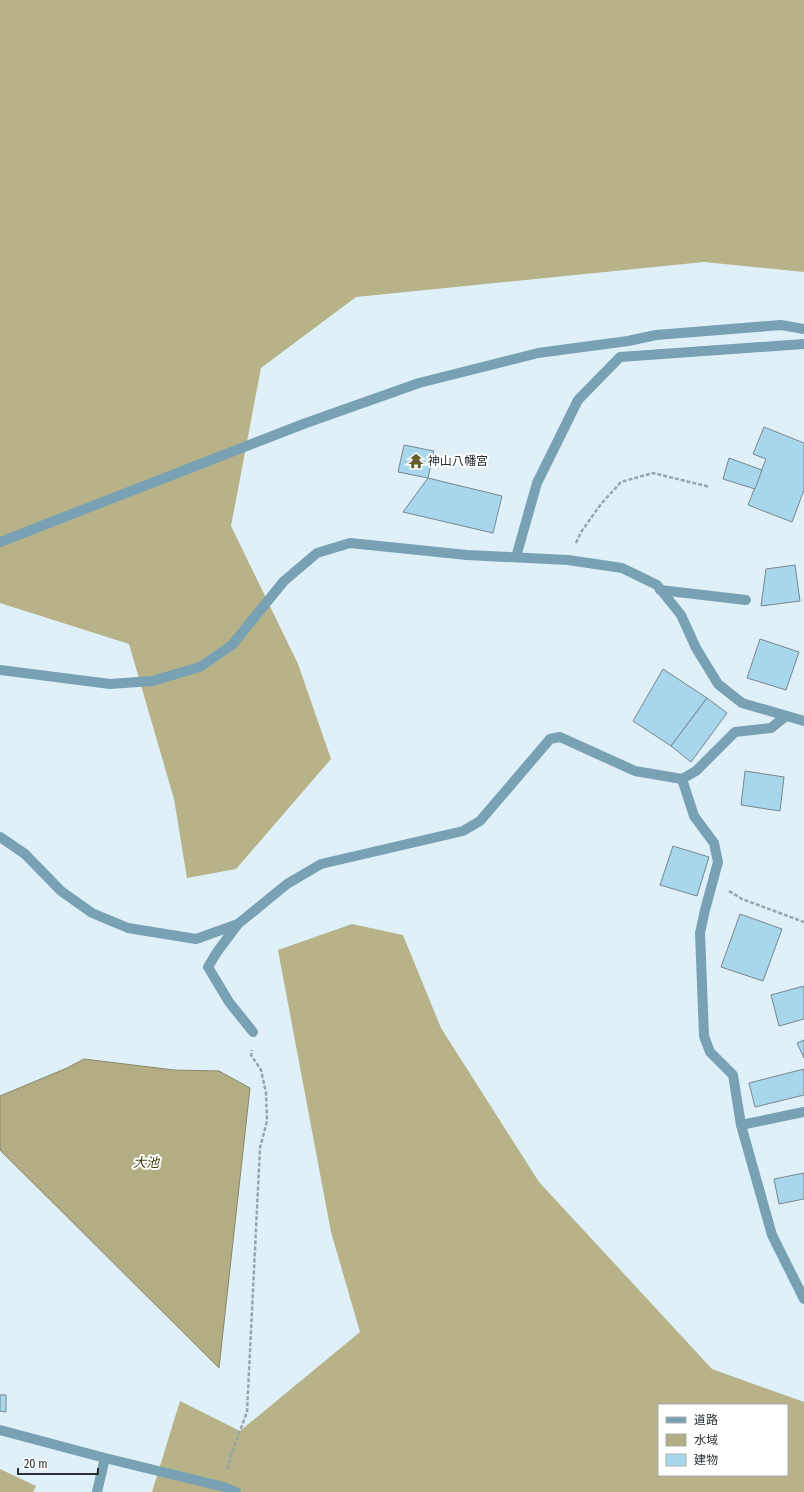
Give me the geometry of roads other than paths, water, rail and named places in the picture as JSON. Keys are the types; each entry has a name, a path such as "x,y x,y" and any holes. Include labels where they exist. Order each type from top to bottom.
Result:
{"street":[{"path":"0,542 306,423 419,383 538,353 628,342 656,335 781,325 804,329"},
{"path":"516,557 537,483 578,400 620,357 804,344"},
{"path":"0,670 110,684 152,682 200,667 232,644 284,581 317,554 350,542 467,555 568,560 622,568 657,585 681,615 696,648 718,684 742,704 804,721"},
{"path":"660,590 746,600"},
{"path":"253,1032 229,1002 208,968 217,952 238,924 287,884 321,864 463,831 480,821 550,739 560,737 635,771 682,779 696,771 735,732 771,728 786,716"},
{"path":"682,779 694,816 714,844 718,862 700,933 704,1036 710,1052 733,1075 741,1125 772,1235 804,1299"},
{"path":"0,837 25,854 61,890 92,913 128,928 196,939 238,924"},
{"path":"741,1125 804,1112"},
{"path":"0,1430 105,1458 224,1487 236,1492"},
{"path":"97,1492 105,1458"}],"water":[{"name":"大池","path":"84,1059 174,1070 219,1071 250,1088 219,1368 0,1150 0,1096 67,1068"}],"place":[{"name":"神山八幡宮","path":"416,461"}]}
